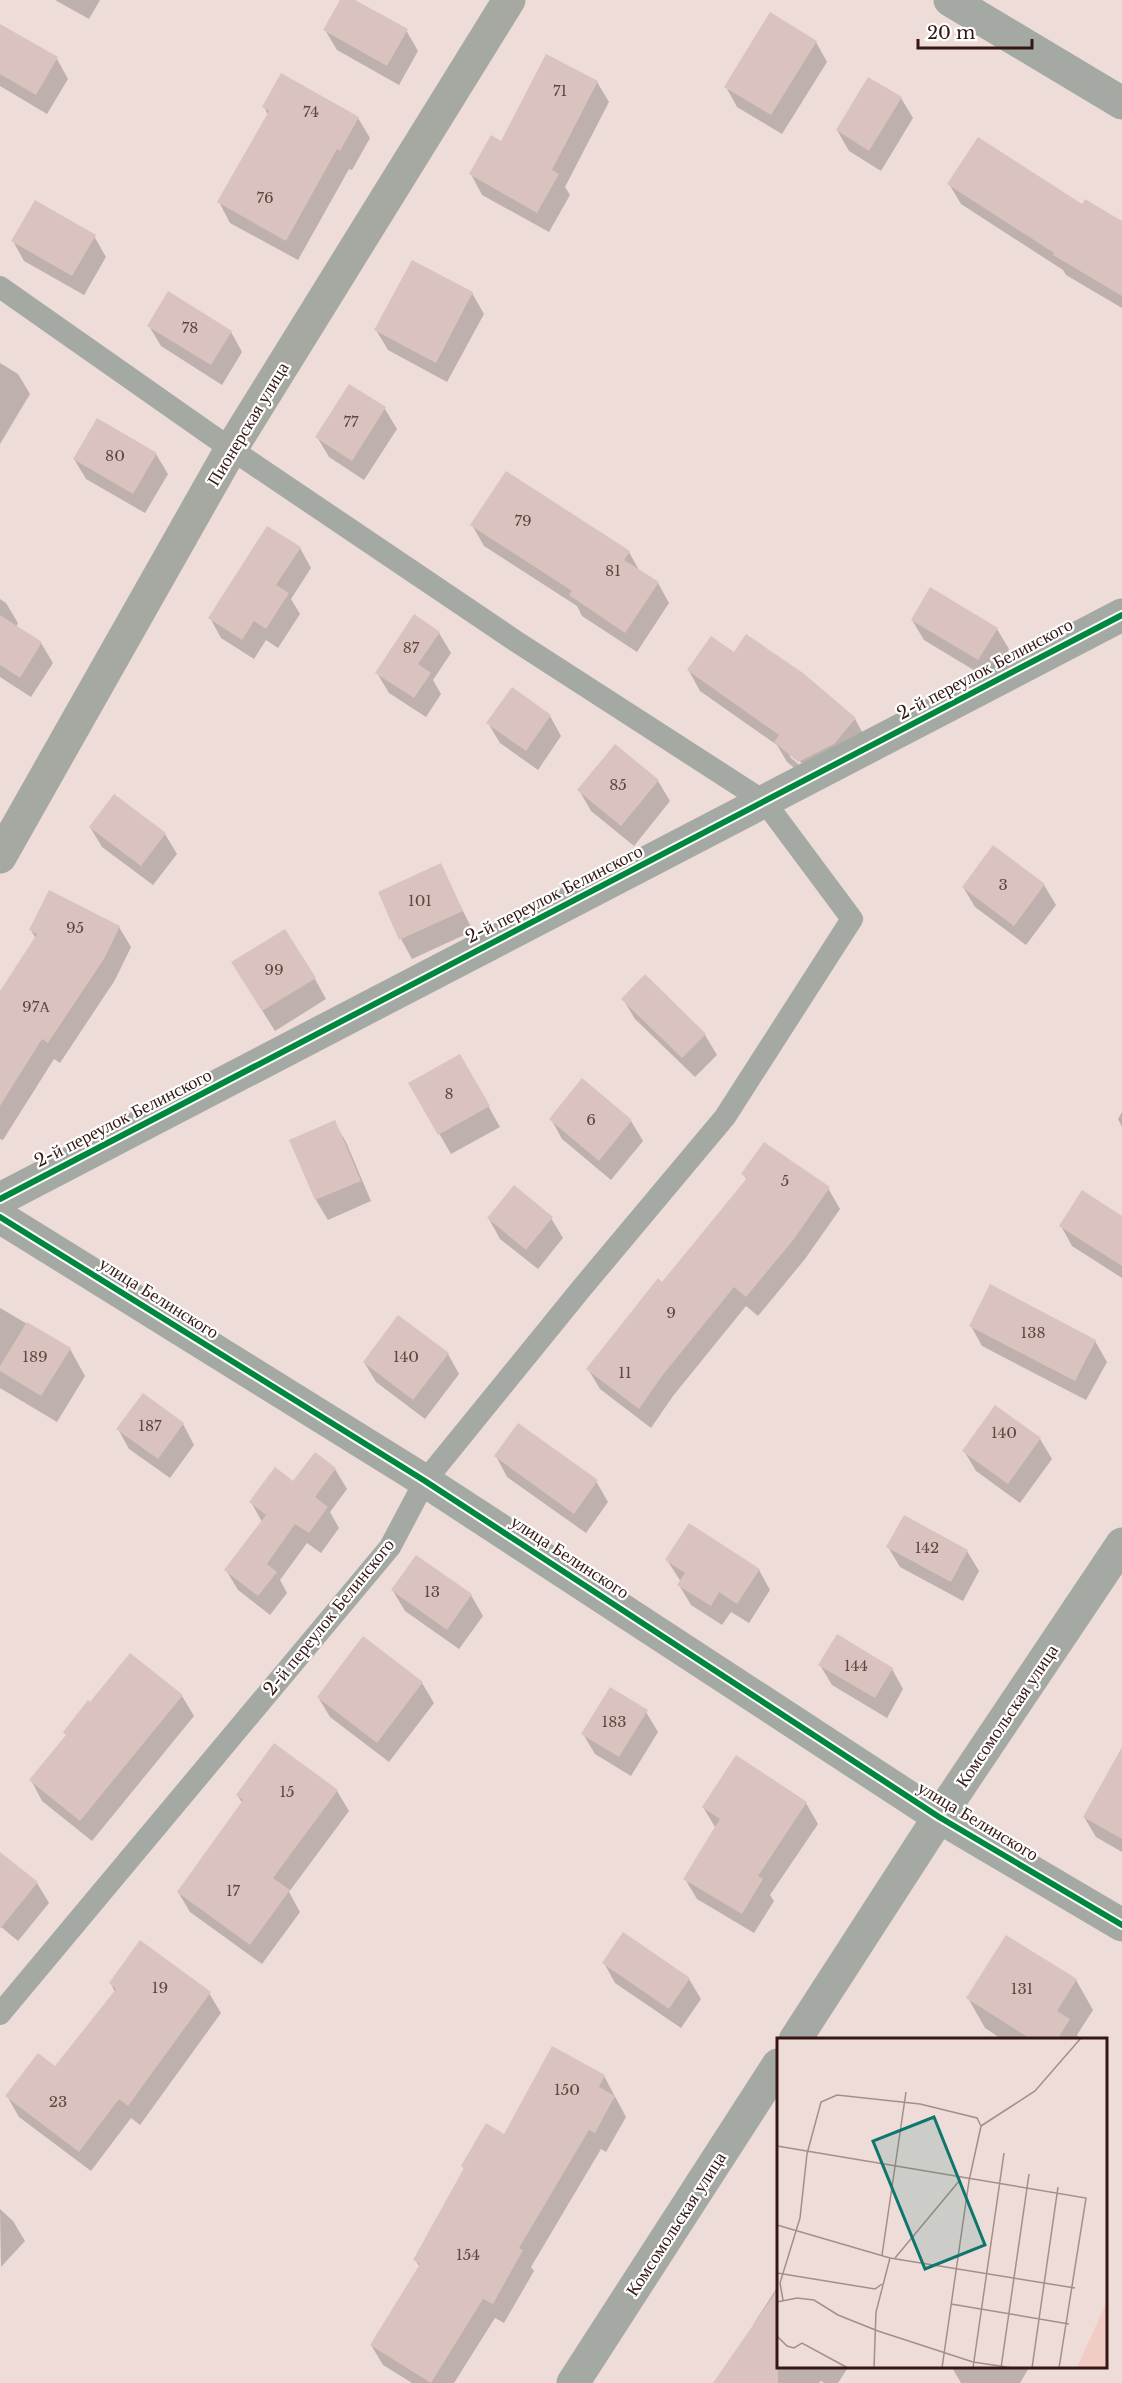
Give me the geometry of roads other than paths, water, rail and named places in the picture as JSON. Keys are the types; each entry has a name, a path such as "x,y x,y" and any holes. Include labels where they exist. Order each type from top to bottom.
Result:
{"street":[{"name":"Пионерская улица","path":"0,857 231,449 509,0"},
{"path":"950,0 1122,102"},
{"name":"2-й переулок Белинского","path":"0,1198 1122,615"},
{"name":"улица Белинского","path":"0,1217 425,1481 939,1816 1122,1925"},
{"name":"Комсомольская улица","path":"796,2038 939,1816 1122,1544"},
{"name":"Комсомольская улица","path":"573,2383 777,2067"}],"lane":[{"name":"2-й переулок Белинского","path":"0,287 231,449 517,642 765,802 852,919 725,1117 425,1481 390,1547 0,2014"}]}
